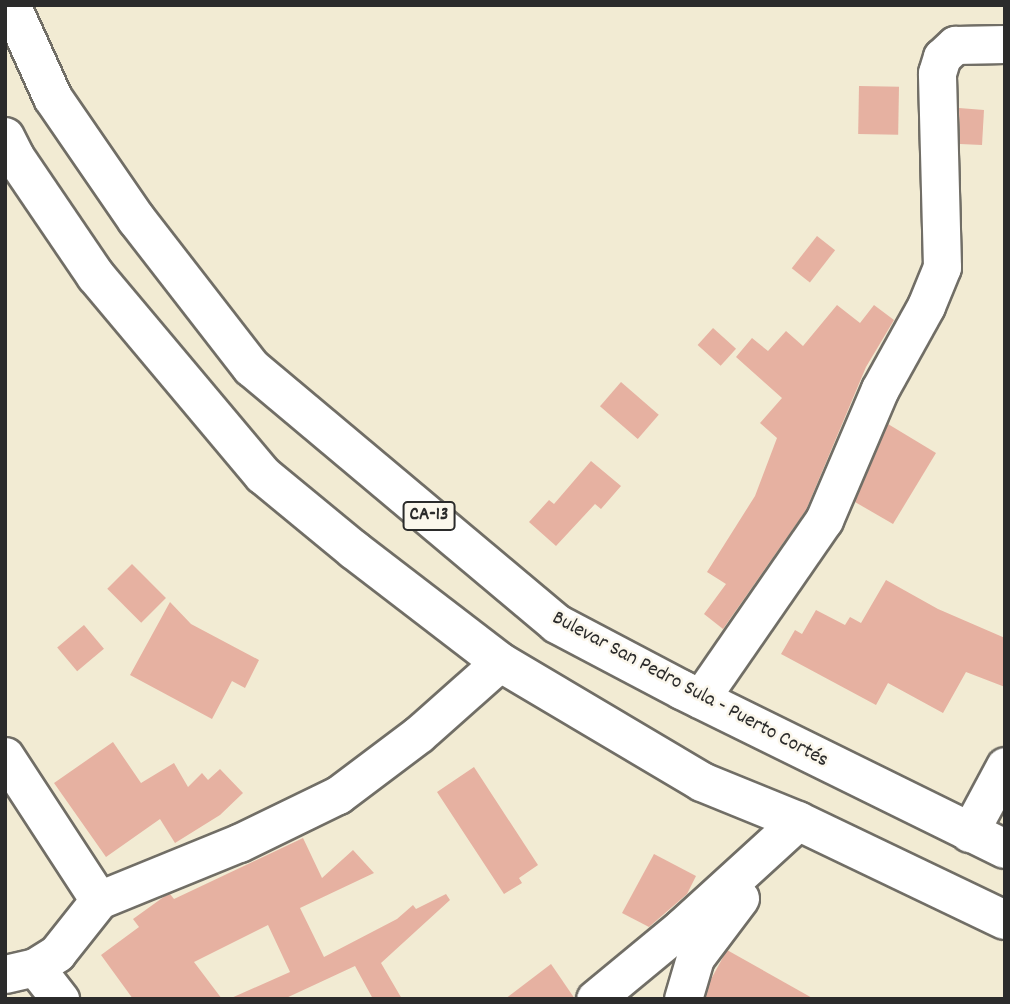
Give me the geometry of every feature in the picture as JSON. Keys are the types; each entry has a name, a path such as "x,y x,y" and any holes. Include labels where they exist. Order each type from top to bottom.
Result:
{"highway":[{"name":"Bulevar San Pedro Sula - Puerto Cortés","path":"11,5 53,98 137,220 253,368 557,624 700,699 1005,849"},
{"path":"8,149 96,275 263,475 500,662 702,782 803,824 1005,920"}],"street":[{"path":"700,699 824,520 880,389 926,306 942,267 937,74 942,57 955,46 1005,44"},
{"path":"60,999 20,971 57,953 99,900 239,844 338,795 419,734 500,662"},
{"path":"5,756 99,900"},
{"path":"969,833 1005,766"},
{"path":"595,999 803,824"},
{"path":"683,999 695,958 720,922 803,824"}],"building":[{"path":"859,86 899,87 898,135 858,134"},
{"path":"959,108 984,110 982,145 960,144"},
{"path":"817,236 835,250 810,282 792,268"},
{"path":"837,305 860,323 874,305 894,320 866,367 806,510 723,629 704,614 726,584 707,572 755,496 777,438 760,423 782,398 736,357 752,338 768,351 786,331 803,346"},
{"path":"713,328 736,349 721,366 698,345"},
{"path":"621,382 659,415 638,439 600,406"},
{"path":"888,424 936,453 893,524 855,502"},
{"path":"591,461 621,486 601,509 595,504 556,546 529,522 549,500 554,504"},
{"path":"132,564 166,598 141,623 107,589"},
{"path":"886,580 938,609 1005,638 1005,687 966,672 943,713 888,683 876,705 781,654 795,630 802,634 816,610 845,625 850,617 861,623"},
{"path":"170,602 191,624 259,660 245,688 232,681 212,719 130,675"},
{"path":"84,625 104,649 77,671 57,647"},
{"path":"113,742 141,783 174,763 188,787 202,773 208,780 220,769 243,793 220,815 175,843 160,819 106,857 54,783"},
{"path":"474,767 538,865 519,878 522,883 504,894 437,792"},
{"path":"303,838 322,878 353,850 374,873 300,908 324,957 397,919 413,905 416,909 446,894 450,900 381,963 402,999 373,999 355,966 284,999 229,999 290,972 268,925 194,962 222,999 133,999 101,955 139,927 133,919 165,896 170,894 174,899"},
{"path":"654,854 696,876 687,894 649,927 622,913"},
{"path":"727,950 814,999 705,999 710,981"},
{"path":"551,964 575,999 505,999"}]}
